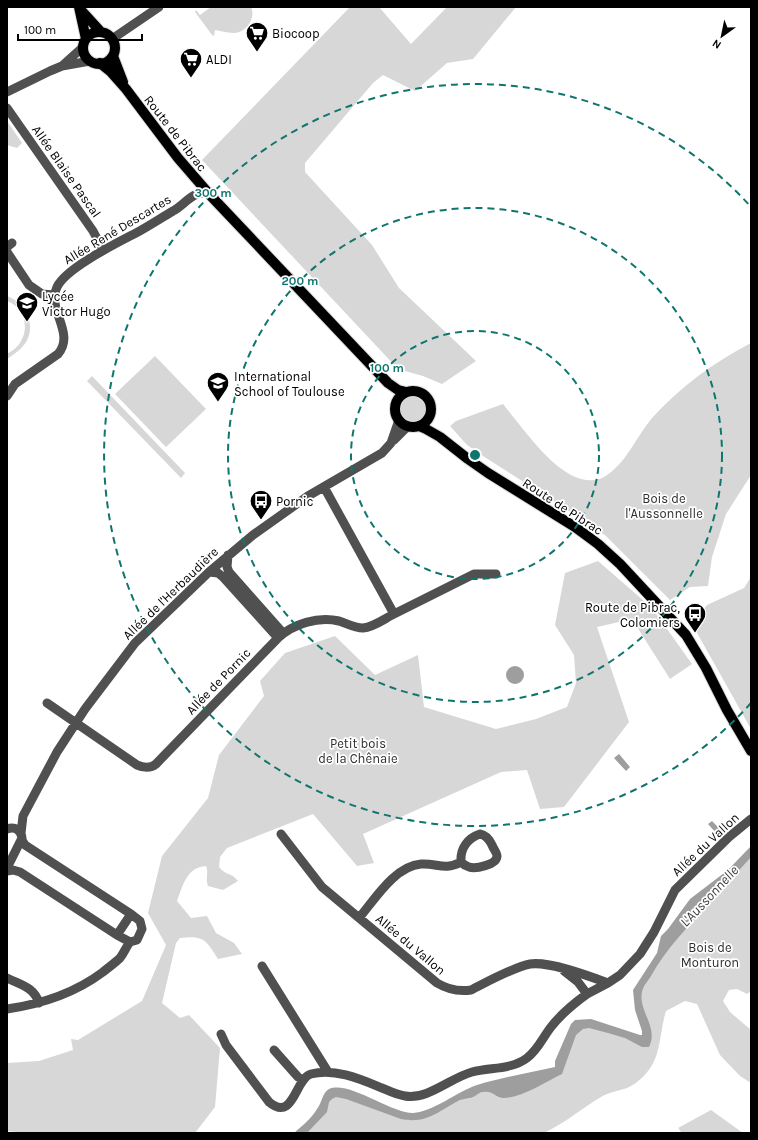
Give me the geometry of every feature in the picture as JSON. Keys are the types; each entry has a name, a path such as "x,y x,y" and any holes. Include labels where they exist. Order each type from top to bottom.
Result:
{"main road":[{"path":"79,7 101,32"},
{"path":"79,7 85,55 95,62 108,60 113,56 115,45 106,33 92,33 84,43"},
{"name":"Route de Pibrac","path":"113,56 126,89"},
{"name":"Route de Pibrac","path":"95,62 110,71 126,89 178,158 210,195 388,383 398,390 406,392"},
{"name":"Route de Pibrac","path":"388,383 394,397 395,406"},
{"path":"417,391 426,396 431,406 430,416 426,422 419,426 407,426 399,420 395,412 395,406 399,397 406,392 417,391"},
{"name":"Route de Pibrac","path":"430,416 433,428 440,437"},
{"name":"Route de Pibrac","path":"419,426 440,437 488,473 575,527 598,544 620,564 686,635 706,668 727,710 751,751"}],"street":[{"path":"112,39 159,7"},
{"path":"62,66 84,43"},
{"path":"7,92 62,66 95,62"},
{"name":"Allée Blaise Pascal","path":"7,108 93,231 103,250"},
{"name":"Allée René Descartes","path":"54,295 58,285 66,275 103,250 182,206 195,195 201,193 210,195"},
{"path":"7,252 29,285 42,294 54,295 64,338 62,348 58,354 14,384 7,396"},
{"name":"Allée de l'Herbaudière","path":"21,836 23,816 47,770 75,724 134,643 228,555 273,520 324,487 377,458 386,450 391,442 399,420"},
{"name":"Allée de l'Herbaudière","path":"391,442 407,426"},
{"path":"324,487 394,614"},
{"path":"228,555 227,567 229,572 280,635"},
{"path":"209,572 218,573 223,577 280,635"},
{"name":"Allée de Pornic","path":"75,724 138,765 144,768 153,767 280,635 298,625 318,620 337,621 354,626 366,627 474,574 496,574"},
{"path":"47,703 75,724"},
{"name":"Allée de l'Herbaudière","path":"9,828 23,816"},
{"name":"Allée du Vallon","path":"303,1080 311,1074 328,1072 351,1076 401,1095 416,1097 424,1096 451,1080 472,1072 517,1064 535,1051 551,1027 567,1009 587,994 620,975 640,954 654,932 675,890 729,837 751,819"},
{"path":"7,1009 39,1003 90,981 116,962 130,942 137,940 142,929 140,921 131,914 25,845 16,829 9,828"},
{"name":"Allée du Vallon","path":"281,834 322,887 436,984 452,990 471,990 528,964 541,964 560,968 608,983"},
{"path":"7,868 21,836"},
{"name":"Allée du Vallon","path":"359,918 392,879 406,868 423,864 446,867 461,862"},
{"path":"7,871 12,870 20,872 130,942"},
{"path":"117,935 131,914"},
{"path":"262,966 328,1072"},
{"name":"Allée du Vallon","path":"560,968 578,982 587,994"},
{"path":"7,978 32,990 39,1003"},
{"path":"221,1034 226,1045 269,1102 282,1108 290,1103 303,1080 298,1077 274,1050"}],"green space":[{"path":"211,7 251,7 251,20 247,27 239,32 233,33 215,30 214,36 195,12 196,10 200,15"},
{"path":"350,7 379,7 411,44 447,7 516,7 473,59 447,63 415,91 383,75 373,83 305,163 305,172 372,245 399,288 476,361 442,384 423,376 398,369 202,160"},
{"path":"7,121 22,143 17,148 7,145"},
{"path":"7,296 20,304 28,316 30,331 24,345 7,359 7,354 15,349 24,335 25,323 21,312 13,304 7,301"},
{"name":"Bois de l'Aussonnelle","path":"751,343 751,475 726,514 712,557 708,586 690,587 670,600 606,536 467,445 450,426 456,421 503,404 528,436 559,467 581,479 596,480 612,472 619,465 646,425 674,396 698,376 724,358"},
{"path":"155,356 206,409 166,447 115,394"},
{"path":"92,376 185,473 181,478 87,381"},
{"path":"413,396 422,400 426,409 422,418 413,422 404,418 400,409 404,400"},
{"name":"Petit bois de la Chênaie","path":"598,561 652,608 692,664 670,679 632,619 597,627 629,722 564,807 540,809 527,770 501,772 363,834 374,863 357,866 313,814 227,848 220,857 219,867 238,881 223,890 208,886 206,866 200,867 190,873 181,889 177,901 191,918 207,916 216,933 234,943 242,954 218,959 204,940 194,937 180,938 176,943 162,1003 180,1018 189,1015 220,1048 215,1107 195,1133 27,1133 7,1131 7,1063 39,1061 73,1050 71,1039 78,1040 142,1001 166,945 148,913 162,856 208,798 219,755 264,696 260,681 285,653 335,636 375,675 418,655 424,707 496,729 536,719 567,707 576,683 574,655 555,625 565,573"},
{"path":"751,577 751,729 692,624 707,605 744,588"},
{"name":"Bois de Monturon","path":"751,852 751,991 747,994 737,989 729,990 723,1001 730,1012 751,1030 751,1083 740,1076 720,1055 697,1004 685,1001 666,1011 659,1047 655,1059 640,1080 627,1088 604,1095 559,1125 544,1133 300,1133 332,1092 411,1118 478,1091 560,1066 577,1021 646,1043 634,992 684,919"},
{"path":"711,1110 743,1133 682,1133 678,1128"}],"water":[{"path":"515,666 521,669 524,675 521,681 515,684 509,681 506,675 509,669"},
{"path":"619,754 630,767 626,771 614,758"},
{"path":"712,821 721,830 717,834 708,824"},
{"name":"L'Aussonnelle","path":"751,846 751,857 678,938 643,988 643,1006 652,1033 649,1047 642,1047 625,1038 608,1033 589,1028 583,1029 576,1035 562,1074 518,1095 503,1098 489,1092 482,1092 473,1097 460,1100 431,1116 418,1120 401,1119 346,1099 336,1097 329,1102 327,1112 307,1133 294,1133 312,1116 319,1107 325,1093 329,1089 337,1087 347,1089 404,1112 421,1112 477,1085 506,1077 555,1067 555,1061 571,1024 575,1020 591,1019 642,1035 635,1010 633,990 657,953 661,936 690,899 728,870"}],"place":[{"name":"Biocoop","path":"257,52"},
{"name":"ALDI","path":"191,78"},
{"name":"Lycée Victor Hugo","path":"27,322"},
{"name":"International School of Toulouse","path":"218,402"},
{"name":"Pornic","path":"261,520"},
{"name":"Route de Pibrac, Colomiers","path":"695,634"}]}
